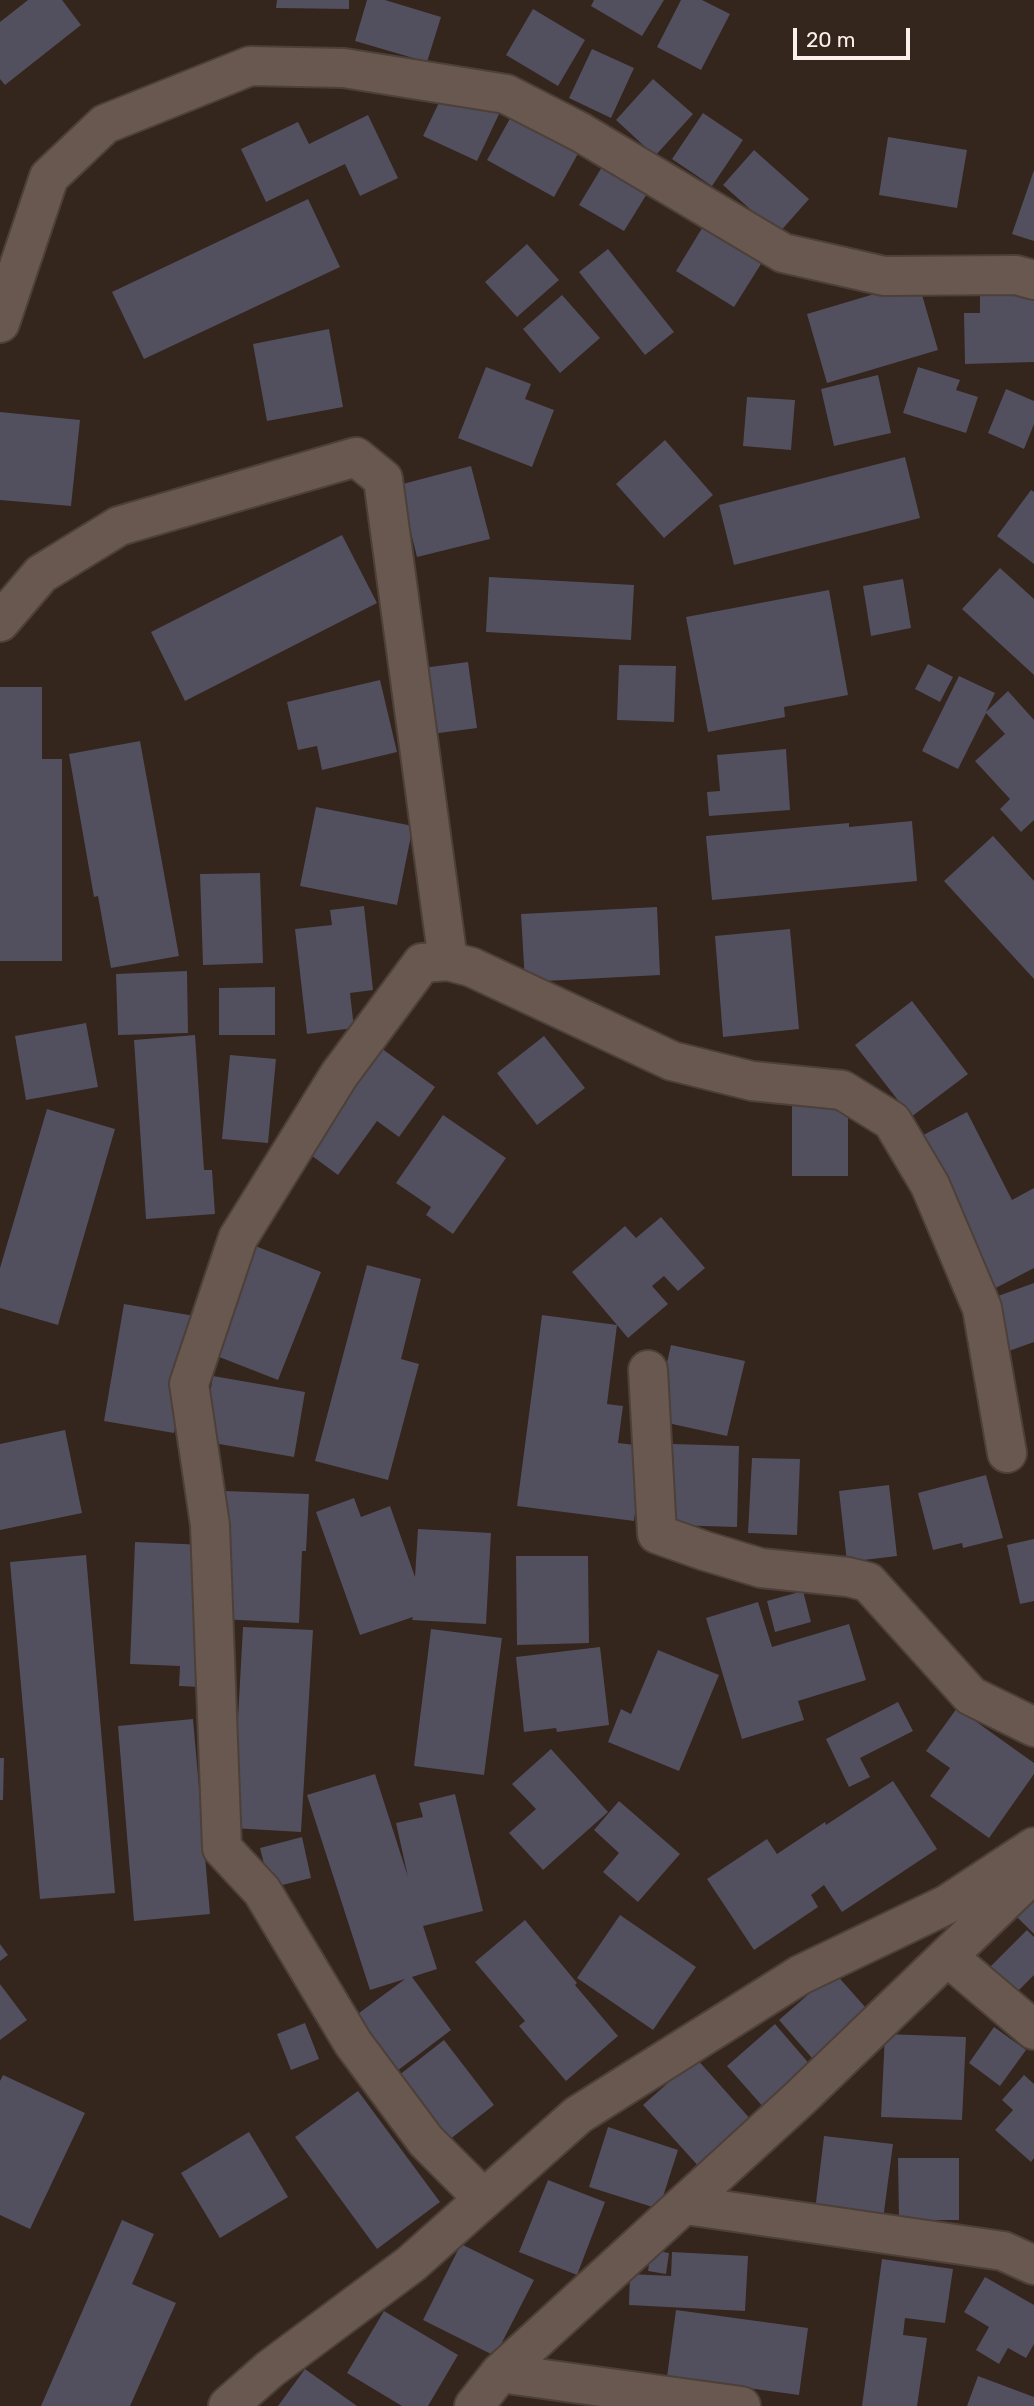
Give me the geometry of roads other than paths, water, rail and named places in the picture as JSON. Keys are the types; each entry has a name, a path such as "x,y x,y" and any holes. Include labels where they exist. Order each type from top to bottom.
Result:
{"street":[{"path":"0,323 49,177 105,124 250,66 344,68 506,94 580,132 783,253 884,276 1016,275 1034,280"},
{"path":"0,622 41,573 119,526 356,457 383,479 448,961"},
{"path":"484,2199 426,2141 377,2076 353,2043 261,1891 222,1848 210,1525 189,1384 238,1238 339,1075 422,963 448,961 471,967 672,1061 752,1081 842,1090 891,1121 930,1185 982,1308 1007,1453"},
{"path":"648,1370 657,1534 705,1552 761,1568 848,1577 868,1583 971,1696 1034,1727"},
{"path":"228,2406 270,2369 411,2264 578,2115 800,1975 946,1905 1034,1847"},
{"path":"474,2406 500,2373 685,2205 1034,1873"},
{"path":"948,1957 1034,2030"},
{"path":"685,2205 1003,2251 1034,2265"},
{"path":"500,2373 741,2406"}]}
